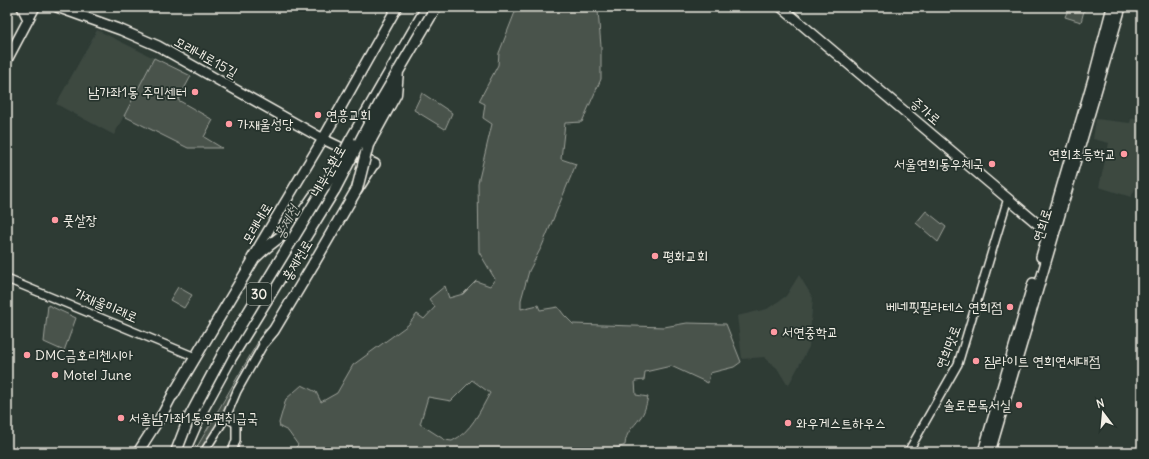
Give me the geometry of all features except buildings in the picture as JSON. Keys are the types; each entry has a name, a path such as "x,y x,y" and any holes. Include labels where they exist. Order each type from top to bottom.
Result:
{"highway":[{"name":"내부순환로","path":"176,452 189,418 223,354 337,166 427,7"},
{"name":"내부순환로","path":"184,452 202,411 231,358 335,189 398,71 436,7"},
{"path":"264,342 278,324 358,189 368,145 396,94 398,71"},
{"path":"173,395 254,259 266,246 284,233 297,220 337,166"}],"main road":[{"path":"22,7 28,19"},
{"path":"7,60 35,7"},
{"name":"모래내로15길","path":"57,7 121,30 158,46 323,139 372,162"},
{"name":"모래내로","path":"138,452 173,395 180,376 323,139 396,7"},
{"name":"증가로","path":"781,7 1008,198 1051,232"},
{"name":"증가로","path":"788,7 1051,232"},
{"name":"연희로","path":"990,452 1112,7"},
{"name":"연희로","path":"983,452 1121,7"},
{"path":"132,452 163,413"},
{"path":"146,452 163,413"}],"street":[{"name":"홍제천로","path":"204,452 226,418 237,391 264,342 348,199 360,190 372,162"},
{"name":"연희맛로","path":"908,452 958,364 1008,198"},
{"name":"가재울미래로","path":"7,279 193,356"},
{"path":"226,418 236,424 236,440 232,452"}],"shaded area":[{"path":"517,7 616,8 598,11 601,46 601,79 582,122 565,123 561,159 576,164 542,246 529,271 521,300 521,309 538,305 540,310 558,307 573,324 664,327 687,323 726,324 741,362 734,367 710,373 708,383 671,366 645,372 644,380 635,381 636,395 648,397 643,413 628,433 625,445 601,452 575,453 497,449 489,452 294,452 293,450 298,445 288,431 280,427 279,423 286,399 302,385 316,392 321,402 337,393 353,365 408,325 417,314 424,319 435,307 429,299 445,286 449,298 463,294 476,281 490,286 495,279 479,252 478,183 492,124 483,118 485,104 479,101 498,65 499,53","holes":["472,380 490,393 470,427 452,441 445,440 420,424 428,397 451,401"]},
{"path":"1069,7 1085,7 1081,22 1065,17"},
{"path":"97,30 154,58 114,135 56,104"},
{"path":"154,58 191,76 178,100 213,120 204,137 222,148 188,148 124,116"},
{"path":"422,93 452,113 445,129 414,110"},
{"name":"연희초등학교","path":"1142,117 1142,175 1131,197 1099,187 1109,143 1093,139 1096,119 1130,123 1131,119"},
{"path":"926,211 946,227 938,242 916,223"},
{"name":"서연중학교","path":"799,275 813,298 809,347 788,386 777,368 764,357 742,359 737,316 767,309 786,296"},
{"path":"178,287 192,295 184,308 170,300"},
{"path":"48,305 76,318 64,351 44,342"},
{"path":"266,328 218,423 201,452 194,452"}],"place":[{"name":"남가좌1동 주민센터","path":"195,92"},
{"name":"연흥교회","path":"318,115"},
{"name":"가재울성당","path":"229,124"},
{"name":"연희초등학교","path":"1124,154"},
{"name":"서울연희동우체국","path":"992,164"},
{"name":"풋살장","path":"55,220"},
{"name":"평화교회","path":"655,256"},
{"name":"베네핏필라테스 연희점","path":"1010,307"},
{"name":"서연중학교","path":"774,332"},
{"name":"DMC금호리첸시아","path":"27,355"},
{"name":"짐라이트 연희연세대점","path":"976,361"},
{"name":"Motel June","path":"55,375"},
{"name":"솔로몬독서실","path":"1019,405"},
{"name":"서울남가좌1동우편취급국","path":"121,418"},
{"name":"와우게스트하우스","path":"788,423"}],"water label":[{"name":"홍제천","path":"286,222"}]}
